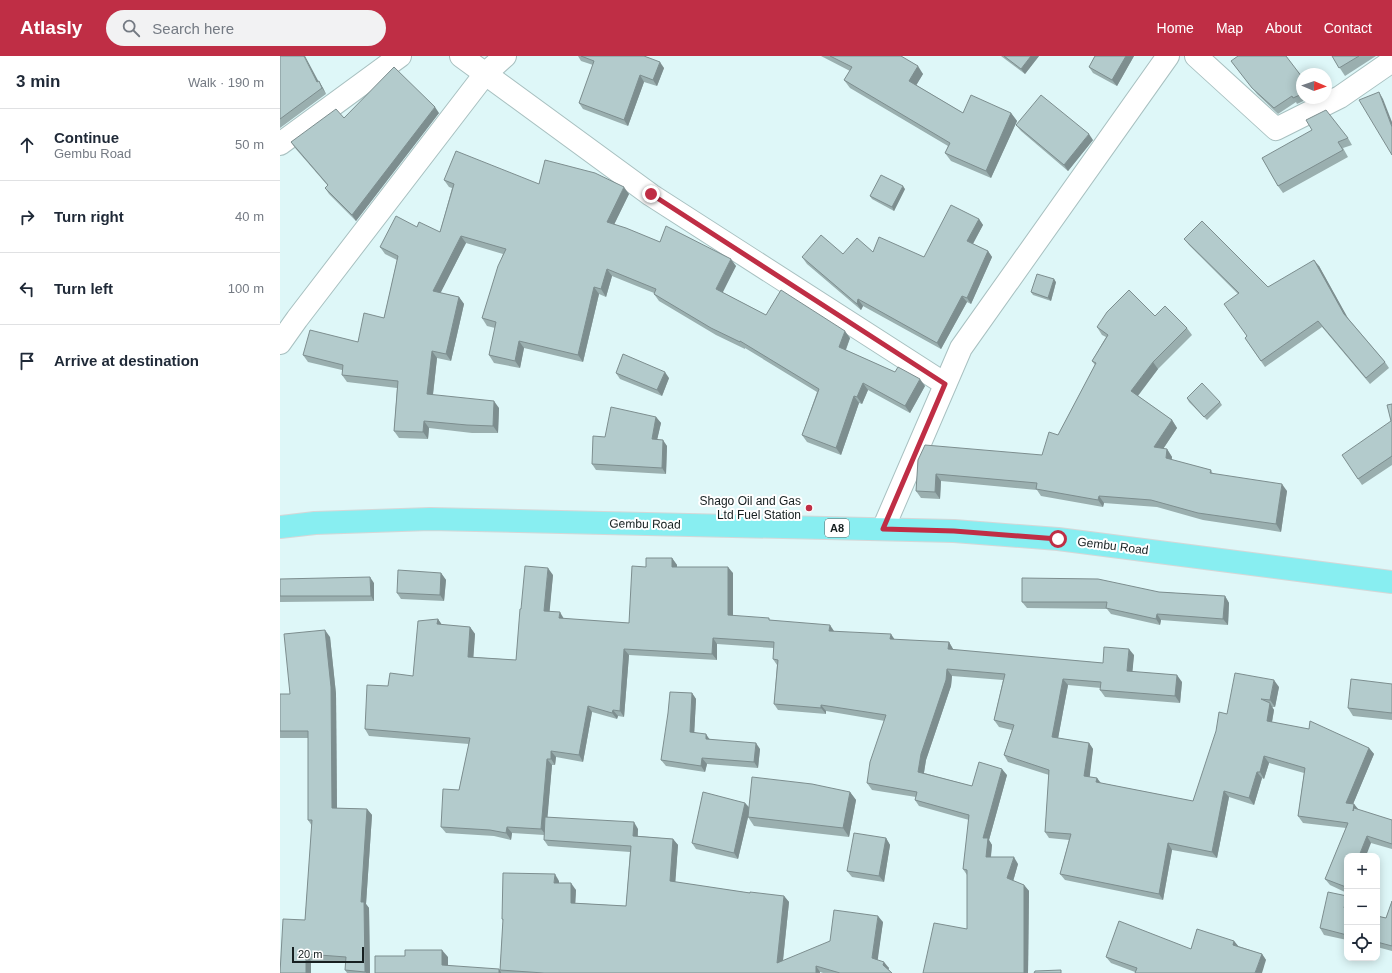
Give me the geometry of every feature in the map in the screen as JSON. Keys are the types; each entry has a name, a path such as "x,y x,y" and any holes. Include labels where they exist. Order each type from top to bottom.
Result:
{"main road":[{"name":"Gembu Road","path":"280,526 315,523 430,519 954,531 1058,539 1392,582"}],"street":[{"path":"280,144 400,56"},
{"path":"461,56 651,194 945,384"},
{"path":"280,343 302,312 485,74 505,56"},
{"path":"883,529 961,348 1168,56"},
{"path":"1196,56 1276,129 1340,97 1392,61"}],"building":[{"path":"280,56 304,56 317,82 319,81 322,88 280,119"},
{"path":"581,56 644,56 660,62 653,80 640,75 624,120 579,103 594,61"},
{"path":"830,56 901,56 918,66 909,81 963,113 971,95 1011,113 986,171 945,153 950,143 844,80 852,67"},
{"path":"1004,56 1031,56 1021,69"},
{"path":"1095,56 1126,56 1112,80 1089,67"},
{"path":"1238,56 1286,56 1296,69 1296,97 1293,98 1292,96 1274,108 1252,88 1231,61"},
{"path":"1332,56 1359,56 1339,68"},
{"path":"394,67 435,107 352,215 325,188 328,185 291,142 336,109 344,118"},
{"path":"1379,92 1392,127 1392,155 1359,100"},
{"path":"1041,95 1089,134 1064,165 1016,125"},
{"path":"1326,110 1348,138 1338,142 1343,150 1278,186 1262,158 1312,130 1306,120"},
{"path":"456,151 539,184 545,160 595,173 624,187 607,222 660,242 666,226 731,259 716,289 766,315 781,290 845,331 839,347 895,372 898,367 920,379 905,406 863,383 857,397 854,396 836,448 802,435 819,389 740,341 711,328 654,294 656,289 607,269 601,289 594,287 578,355 519,341 515,361 489,355 496,322 482,318 498,266 506,249 461,236 433,291 459,297 446,354 432,351 427,394 494,401 493,426 424,421 423,432 394,431 398,381 342,375 343,365 303,355 310,330 358,342 364,313 384,318 398,256 380,247 396,216 417,227 419,222 440,232 454,184 444,180"},
{"path":"881,175 903,186 892,207 870,196"},
{"path":"951,205 979,219 967,241 988,251 967,298 962,296 937,343 858,299 857,304 802,257 821,235 843,254 857,238 873,252 879,237 924,257"},
{"path":"1202,221 1268,287 1314,260 1344,314 1385,362 1366,378 1318,321 1261,361 1245,338 1247,336 1224,304 1239,293 1184,239"},
{"path":"1037,274 1054,279 1048,298 1031,292"},
{"path":"1129,290 1155,316 1165,306 1187,328 1153,362 1131,391 1172,420 1154,447 1167,449 1166,458 1211,470 1210,473 1282,484 1276,524 1198,513 1151,500 1099,496 1098,500 1036,489 1037,483 936,474 935,492 916,491 918,460 925,445 1042,455 1049,432 1058,435 1096,363 1092,361 1108,335 1097,327 1107,312"},
{"path":"623,354 665,372 657,390 616,373"},
{"path":"1202,383 1220,402 1204,417 1187,398"},
{"path":"1392,404 1392,456 1358,479 1342,455 1391,421 1387,405"},
{"path":"611,407 656,417 652,439 663,440 662,468 592,464 593,436 605,437"},
{"path":"646,558 672,558 672,567 728,567 728,615 830,625 829,631 891,634 890,639 949,642 948,649 1103,663 1104,647 1129,649 1127,671 1177,675 1175,696 1100,690 1101,682 1063,679 1052,737 1089,743 1084,776 1097,778 1096,782 1193,801 1216,731 1219,712 1227,714 1235,673 1274,680 1270,700 1261,699 1270,703 1267,721 1309,729 1310,721 1369,748 1346,803 1354,804 1353,811 1354,808 1392,820 1392,844 1367,836 1360,853 1344,853 1344,886 1325,879 1348,823 1298,816 1305,768 1264,756 1260,772 1257,772 1249,798 1224,791 1212,852 1168,843 1159,894 1060,874 1071,834 1045,832 1049,770 1004,755 1014,725 994,720 1005,674 947,669 946,680 921,754 918,772 972,786 979,762 1002,769 983,838 988,838 986,857 1014,857 1007,878 1024,885 1024,973 923,973 934,923 967,929 967,870 963,869 969,815 915,800 917,792 867,783 870,762 886,715 821,705 821,708 774,704 778,660 773,659 774,642 713,638 712,654 624,649 620,711 613,710 612,713 588,706 579,755 551,751 551,759 547,759 541,829 507,827 506,833 490,830 441,827 443,789 459,790 470,738 365,729 367,685 388,686 390,673 413,676 418,621 438,619 437,624 470,627 468,657 516,660 525,566 548,568 544,611 560,612 559,618 629,623 632,566 646,567"},
{"path":"398,570 441,573 440,595 397,593"},
{"path":"370,577 371,596 280,596 280,579"},
{"path":"1022,578 1098,579 1159,592 1225,596 1223,619 1157,614 1156,619 1106,608 1107,602 1022,602"},
{"path":"325,630 331,687 332,808 367,809 361,902 364,902 365,972 345,970 346,957 306,954 306,973 280,973 283,919 305,920 312,820 308,820 308,731 280,731 280,694 290,694 284,634"},
{"path":"1351,679 1392,684 1392,713 1348,708"},
{"path":"670,692 692,693 690,732 706,734 706,739 756,743 754,762 702,758 701,766 661,760"},
{"path":"752,777 812,784 850,792 843,828 748,817"},
{"path":"703,792 745,803 734,853 692,843"},
{"path":"545,817 634,822 633,836 673,839 670,881 750,893 784,896 777,963 830,941 834,910 878,916 872,958 884,962 883,965 892,973 840,973 816,966 816,973 544,973 500,970 503,919 503,873 555,874 554,883 571,883 571,903 626,906 631,846 544,840"},
{"path":"854,833 886,838 879,876 847,871"},
{"path":"1328,892 1344,895 1344,934 1320,928"},
{"path":"1392,901 1392,946 1380,943 1380,917 1386,918"},
{"path":"1119,921 1191,949 1197,929 1234,941 1233,945 1262,954 1255,973 1135,973 1137,968 1106,957"},
{"path":"405,950 442,950 442,965 499,969 499,973 375,973 375,956 405,956"},
{"path":"1061,970 1061,973 1034,973 1035,971"}],"place":[{"name":"Shago Oil and Gas Ltd Fuel Station","path":"809,508"}],"route":[{"path":"651,194 945,384 883,529 954,531 1058,539"}]}
